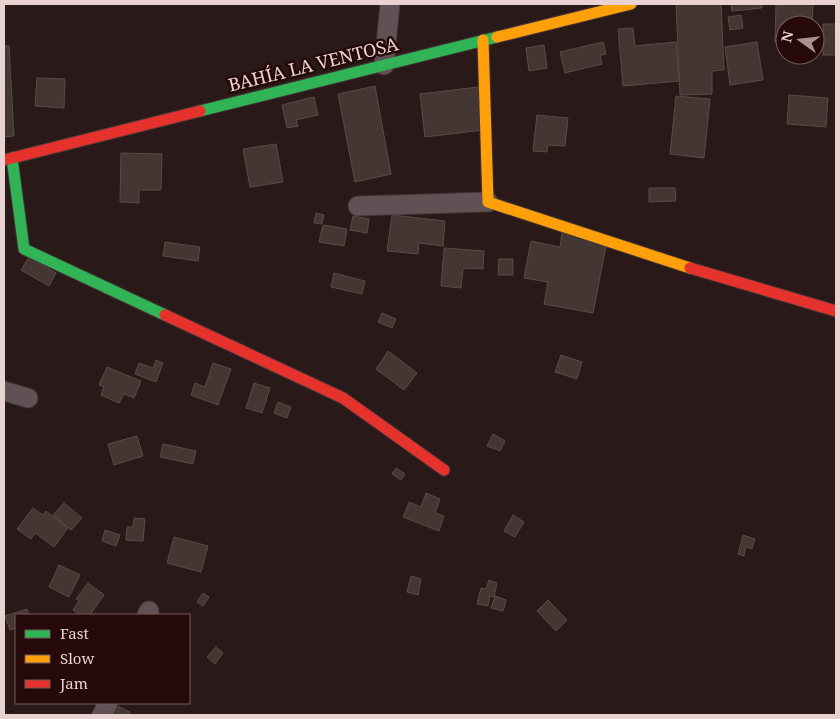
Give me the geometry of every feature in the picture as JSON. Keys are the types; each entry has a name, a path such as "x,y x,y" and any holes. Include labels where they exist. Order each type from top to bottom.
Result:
{"street":[{"path":"384,65 390,4"},
{"name":"BAHÍA LA VENTOSA","path":"8,159 630,4"},
{"path":"482,40 488,202"},
{"path":"8,159 24,249 343,398 444,470"},
{"path":"358,206 488,202 674,263 836,311"},
{"path":"4,392 28,398"}],"building":[{"path":"676,4 721,4 724,70 712,71 712,94 680,95"},
{"path":"731,4 761,4 762,8 732,11"},
{"path":"776,4 813,4 812,15 776,15"},
{"path":"741,15 743,28 730,30 728,17"},
{"path":"825,24 836,24 836,55 825,55"},
{"path":"633,28 635,46 676,42 679,81 623,86 618,29"},
{"path":"603,42 606,54 600,55 602,64 565,73 560,52"},
{"path":"757,42 763,80 730,85 725,47"},
{"path":"544,45 547,68 529,71 526,48"},
{"path":"4,46 9,46 14,136 4,137"},
{"path":"37,78 65,79 64,108 35,106"},
{"path":"375,86 391,174 355,182 338,94"},
{"path":"478,87 483,130 425,137 420,94"},
{"path":"789,95 828,98 826,127 787,124"},
{"path":"676,96 710,99 704,158 670,154"},
{"path":"314,97 318,115 296,120 298,126 287,128 282,105"},
{"path":"537,115 568,118 565,146 548,145 547,152 533,151"},
{"path":"276,144 283,182 250,187 243,149"},
{"path":"121,153 162,154 161,190 139,190 139,203 120,202"},
{"path":"649,188 675,188 676,201 649,202"},
{"path":"316,213 324,215 322,224 314,223"},
{"path":"392,215 445,221 443,246 419,243 418,254 387,251"},
{"path":"353,216 369,219 367,233 350,230"},
{"path":"323,225 347,229 344,246 319,242"},
{"path":"562,233 607,241 593,313 544,304 548,282 524,278 531,241 560,247"},
{"path":"165,242 200,247 198,261 163,256"},
{"path":"444,248 484,251 483,269 463,268 461,288 441,286"},
{"path":"29,257 56,273 49,286 21,270"},
{"path":"499,259 513,259 513,275 498,275"},
{"path":"334,273 365,281 362,294 331,287"},
{"path":"382,313 396,319 392,328 378,322"},
{"path":"388,351 417,373 404,390 376,369"},
{"path":"561,355 582,362 577,379 555,372"},
{"path":"156,360 163,363 156,382 135,374 139,363 153,368"},
{"path":"213,363 231,369 218,405 191,395 195,383 205,387"},
{"path":"107,367 141,381 134,398 124,394 119,403 101,395 104,387 99,385"},
{"path":"254,383 270,388 262,413 246,408"},
{"path":"278,402 291,407 287,418 274,413"},
{"path":"493,434 505,441 500,451 487,446"},
{"path":"137,436 143,456 114,465 108,444"},
{"path":"163,444 196,451 193,464 160,457"},
{"path":"396,468 405,474 401,480 392,474"},
{"path":"426,493 440,499 435,513 444,516 439,531 403,517 409,502 421,507"},
{"path":"64,503 82,518 71,530 53,515"},
{"path":"33,508 43,515 46,511 68,528 54,547 35,533 31,539 17,529"},
{"path":"513,515 524,522 515,537 504,531"},
{"path":"134,518 145,519 143,541 126,540 127,527 133,527"},
{"path":"105,530 120,535 116,546 102,541"},
{"path":"743,535 755,539 752,549 746,547 744,556 738,554"},
{"path":"174,537 208,546 201,572 167,563"},
{"path":"59,565 80,575 69,597 49,587"},
{"path":"411,576 421,579 418,595 407,592"},
{"path":"489,580 497,583 494,597 490,596 488,606 477,604 481,588 486,589"},
{"path":"88,583 104,595 91,614 79,614 73,610 79,601 76,599"},
{"path":"203,593 209,597 203,606 197,602"},
{"path":"495,596 506,600 503,611 491,608"},
{"path":"548,600 567,620 556,631 537,611"},
{"path":"27,609 29,614 15,614 15,628 10,630 5,616"},
{"path":"216,647 223,653 215,664 207,657"},
{"path":"110,704 130,712 128,715 104,715"}],"traffic: fast":[{"path":"200,111 497,37"},
{"path":"12,158 24,249 165,315"}],"traffic: slow":[{"path":"497,37 631,4"},
{"path":"483,40 488,202 690,268"}],"traffic: jam":[{"path":"4,160 200,111"},
{"path":"690,268 836,311"},
{"path":"165,315 343,398 444,470"}]}
